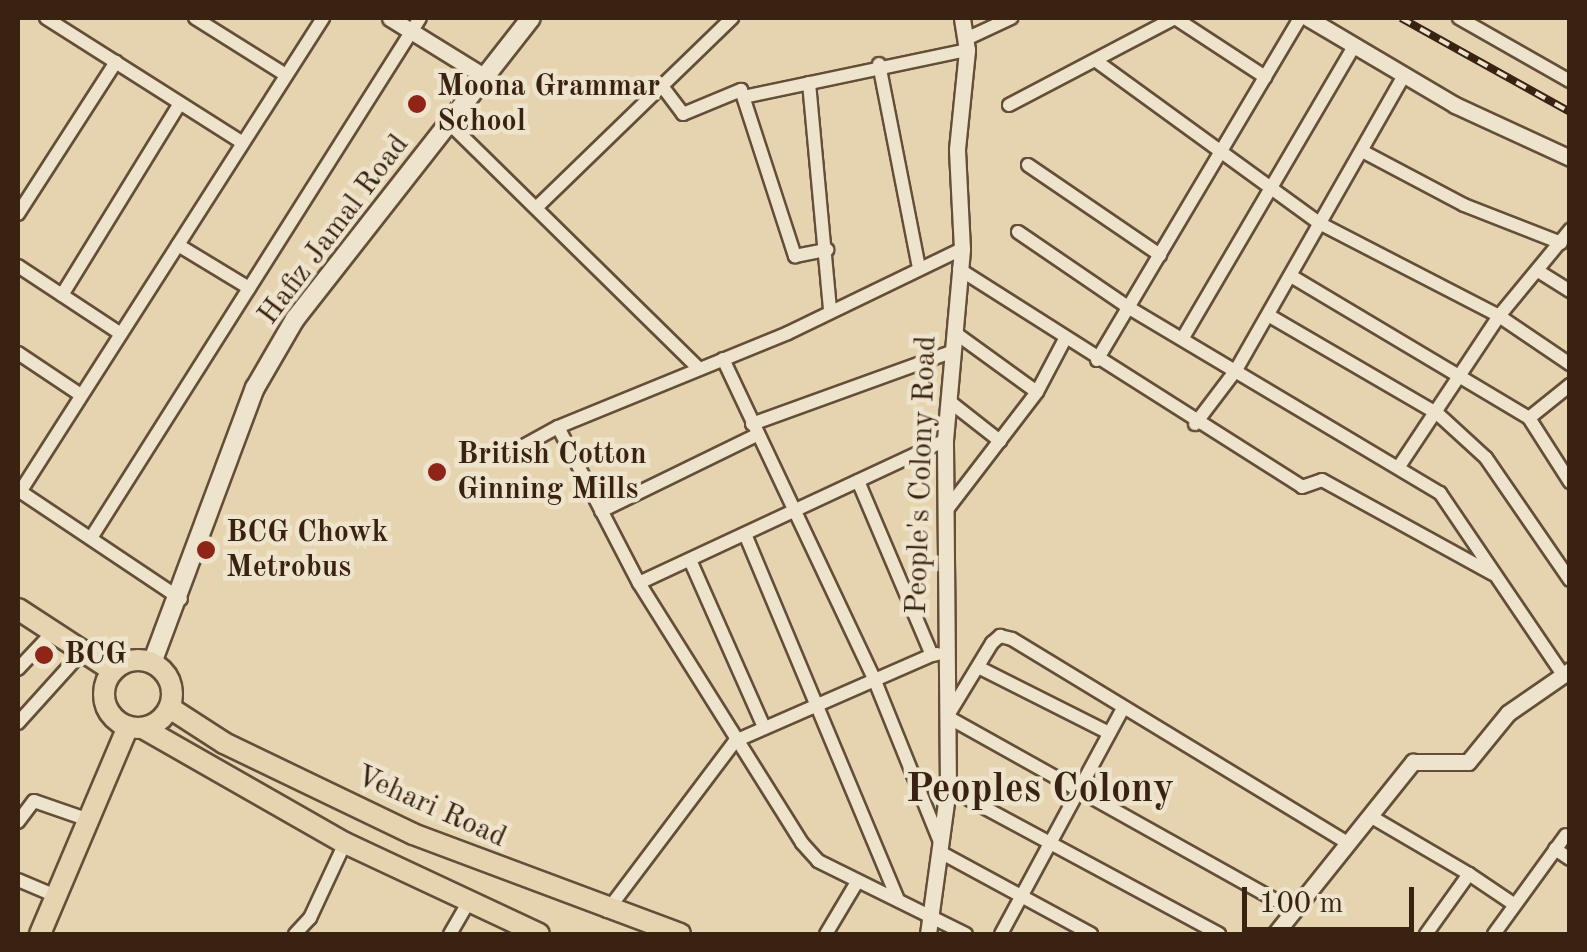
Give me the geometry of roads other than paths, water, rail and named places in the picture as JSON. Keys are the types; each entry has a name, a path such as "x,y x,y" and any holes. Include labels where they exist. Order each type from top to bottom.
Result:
{"main road":[{"name":"Hafiz Jamal Road","path":"152,663 180,598 255,388 294,319 530,20"},
{"path":"18,609 113,670"},
{"path":"40,934 89,820 135,728 170,708 170,682 152,663 131,660 113,670 105,703 135,728 346,842 539,934"},
{"name":"Vehari Road","path":"170,708 224,743 414,834 607,912 680,934"}],"street":[{"path":"195,18 286,75"},
{"path":"180,598 19,491 323,18"},
{"path":"390,18 416,24 485,77"},
{"path":"536,207 732,18"},
{"name":"People's Colony Road","path":"928,934 948,788 947,717 938,654 945,440 962,248 957,149 967,44 962,18"},
{"path":"744,97 967,44 1011,18"},
{"path":"1009,106 1099,63 1175,18 1264,77"},
{"path":"1097,360 1131,310 1300,18"},
{"path":"1308,18 1403,77 1570,158"},
{"path":"1460,18 1570,81"},
{"path":"52,19 243,143"},
{"path":"91,538 416,24"},
{"path":"1184,336 1354,46"},
{"path":"18,214 116,62"},
{"path":"1099,63 1321,224 1500,316 1570,364"},
{"path":"879,64 919,268"},
{"path":"1196,424 1236,370 1403,77"},
{"path":"808,82 830,310"},
{"path":"662,86 683,114 735,89 744,97 795,256 827,250"},
{"path":"62,295 180,103"},
{"path":"450,124 699,369"},
{"path":"1362,151 1464,204 1561,243"},
{"path":"1028,165 1160,255"},
{"path":"1400,465 1438,414 1500,316 1570,230"},
{"path":"1018,232 1131,310 1184,336 1440,492 1493,574 1566,672 1508,713 1468,762 1413,762 1274,934"},
{"path":"178,245 249,288"},
{"path":"507,455 558,427 724,358 962,248"},
{"path":"18,266 121,334"},
{"path":"959,269 1196,424 1302,487 1322,480 1493,574"},
{"path":"1538,272 1570,291"},
{"path":"1291,276 1462,374 1529,418 1570,482"},
{"path":"1268,315 1438,414 1486,458 1570,580"},
{"path":"954,332 1037,392"},
{"path":"945,512 1037,392 1065,339"},
{"path":"18,352 81,395"},
{"path":"601,510 754,429 951,352"},
{"path":"724,358 754,429 876,681 940,847 1092,934"},
{"path":"1529,418 1570,385"},
{"path":"949,400 1000,441"},
{"path":"558,427 639,583 735,741 818,861 966,934"},
{"path":"639,583 945,440"},
{"path":"607,912 735,741 822,707 938,654 858,482"},
{"path":"745,534 822,707 898,900"},
{"path":"690,560 764,728"},
{"path":"18,669 53,632"},
{"path":"1293,910 1079,787 947,717 1000,636 1348,843"},
{"path":"18,723 83,651"},
{"path":"978,667 1109,733"},
{"path":"1000,934 1122,710"},
{"path":"948,788 1219,934"},
{"path":"18,822 34,801 89,820"},
{"path":"1370,816 1516,904"},
{"path":"1494,934 1566,834"},
{"path":"294,934 310,918 346,842"},
{"path":"1556,848 1570,859"},
{"path":"1426,934 1469,874"},
{"path":"18,880 58,897"},
{"path":"826,934 857,882"},
{"path":"450,934 468,902"}],"railway":[{"path":"1401,18 1570,112"}],"place":[{"name":"Moona Grammar School","path":"417,104"},
{"name":"British Cotton Ginning Mills","path":"437,472"},
{"name":"BCG Chowk Metrobus","path":"206,550"},
{"name":"BCG","path":"44,655"}],"district":[{"name":"Peoples Colony","path":"1040,791"}]}
